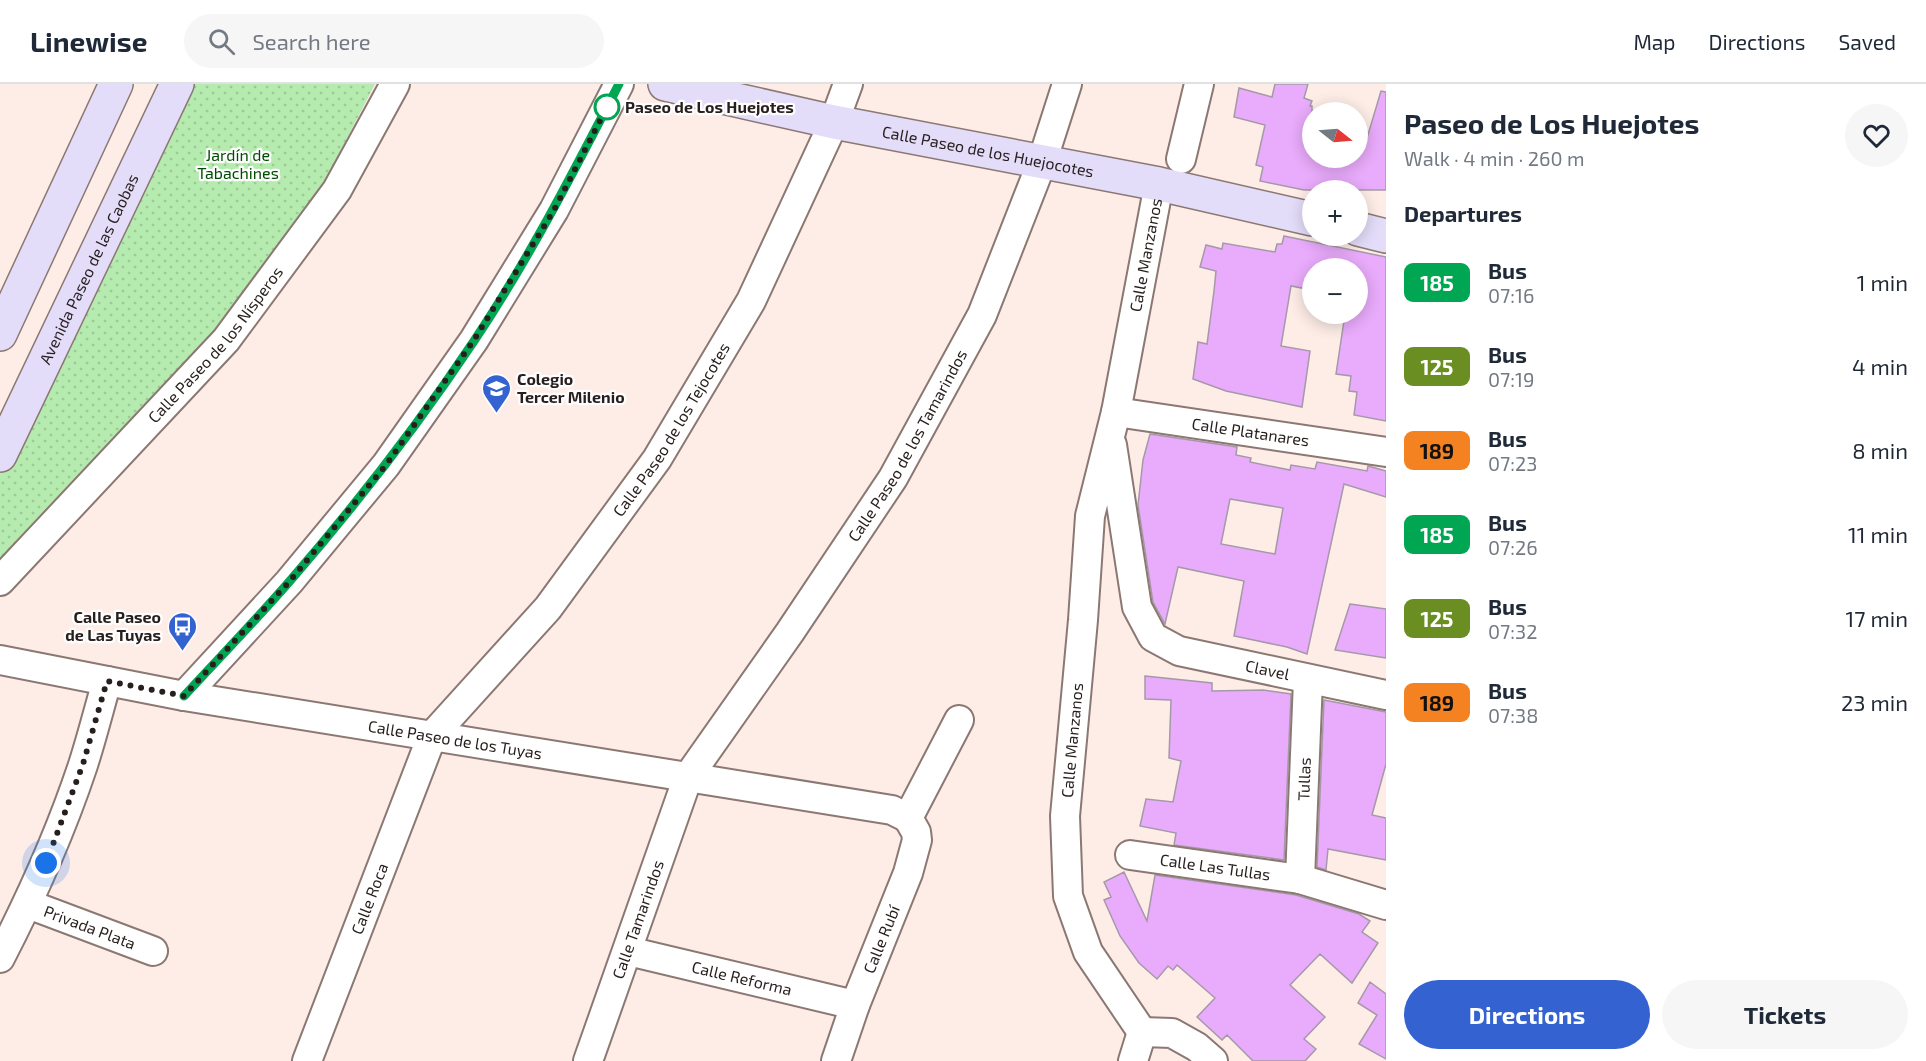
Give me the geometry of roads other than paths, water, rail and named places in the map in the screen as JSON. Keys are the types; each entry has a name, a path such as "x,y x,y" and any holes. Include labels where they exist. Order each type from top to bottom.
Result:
{"street":[{"path":"0,334 116,84"},
{"name":"Avenida Paseo de las Caobas","path":"0,454 177,84"},
{"name":"Calle Paseo de los Nísperos","path":"0,581 226,340 337,190 395,84"},
{"path":"184,696 289,582 386,465 474,340 554,210 619,84"},
{"name":"Calle Paseo de los Huejocotes","path":"665,84 834,122 1159,184 1302,217"},
{"name":"Calle Paseo de los Tejocotes","path":"432,736 548,608 657,459 751,301 834,122 848,84"},
{"name":"Calle Paseo de los Tamarindos","path":"688,777 790,633 893,478 982,315 1042,162 1068,84"},
{"path":"1181,159 1199,84"},
{"name":"Calle Manzanos","path":"1142,1032 1088,952 1068,896 1065,816 1090,516 1113,421 1159,184"},
{"path":"1368,232 1386,236"},
{"name":"Calle Manzanos","path":"1113,421 1137,607 1153,637"},
{"name":"Calle Platanares","path":"1113,421 1386,452"},
{"name":"Clavel","path":"1153,637 1179,651 1386,695"},
{"name":"Calle Paseo de los Tuyas","path":"0,660 184,696 892,810 908,818"},
{"name":"Tullas","path":"1300,879 1308,680"},
{"name":"Privada Plata","path":"0,958 28,904 54,842 83,764 107,681"},
{"path":"908,818 959,720"},
{"name":"Calle Roca","path":"307,1061 432,736"},
{"name":"Calle Tamarindos","path":"588,1061 688,777"},
{"name":"Calle Rubí","path":"836,1061 855,1005 908,873 917,840 916,832 908,818"},
{"name":"Calle Las Tullas","path":"1130,855 1300,879 1386,905"},
{"name":"Privada Plata","path":"28,904 153,951"},
{"name":"Calle Reforma","path":"628,951 855,1005"},
{"path":"1133,1061 1142,1032 1172,1033 1197,1047 1213,1061"}],"place":[{"name":"Paseo de Los Huejotes","path":"607,107"},
{"name":"Colegio Tercer Milenio","path":"496,414"},
{"name":"Calle Paseo de Las Tuyas","path":"182,652"}],"park label":[{"name":"Jardín de Tabachines","path":"238,164"}]}
